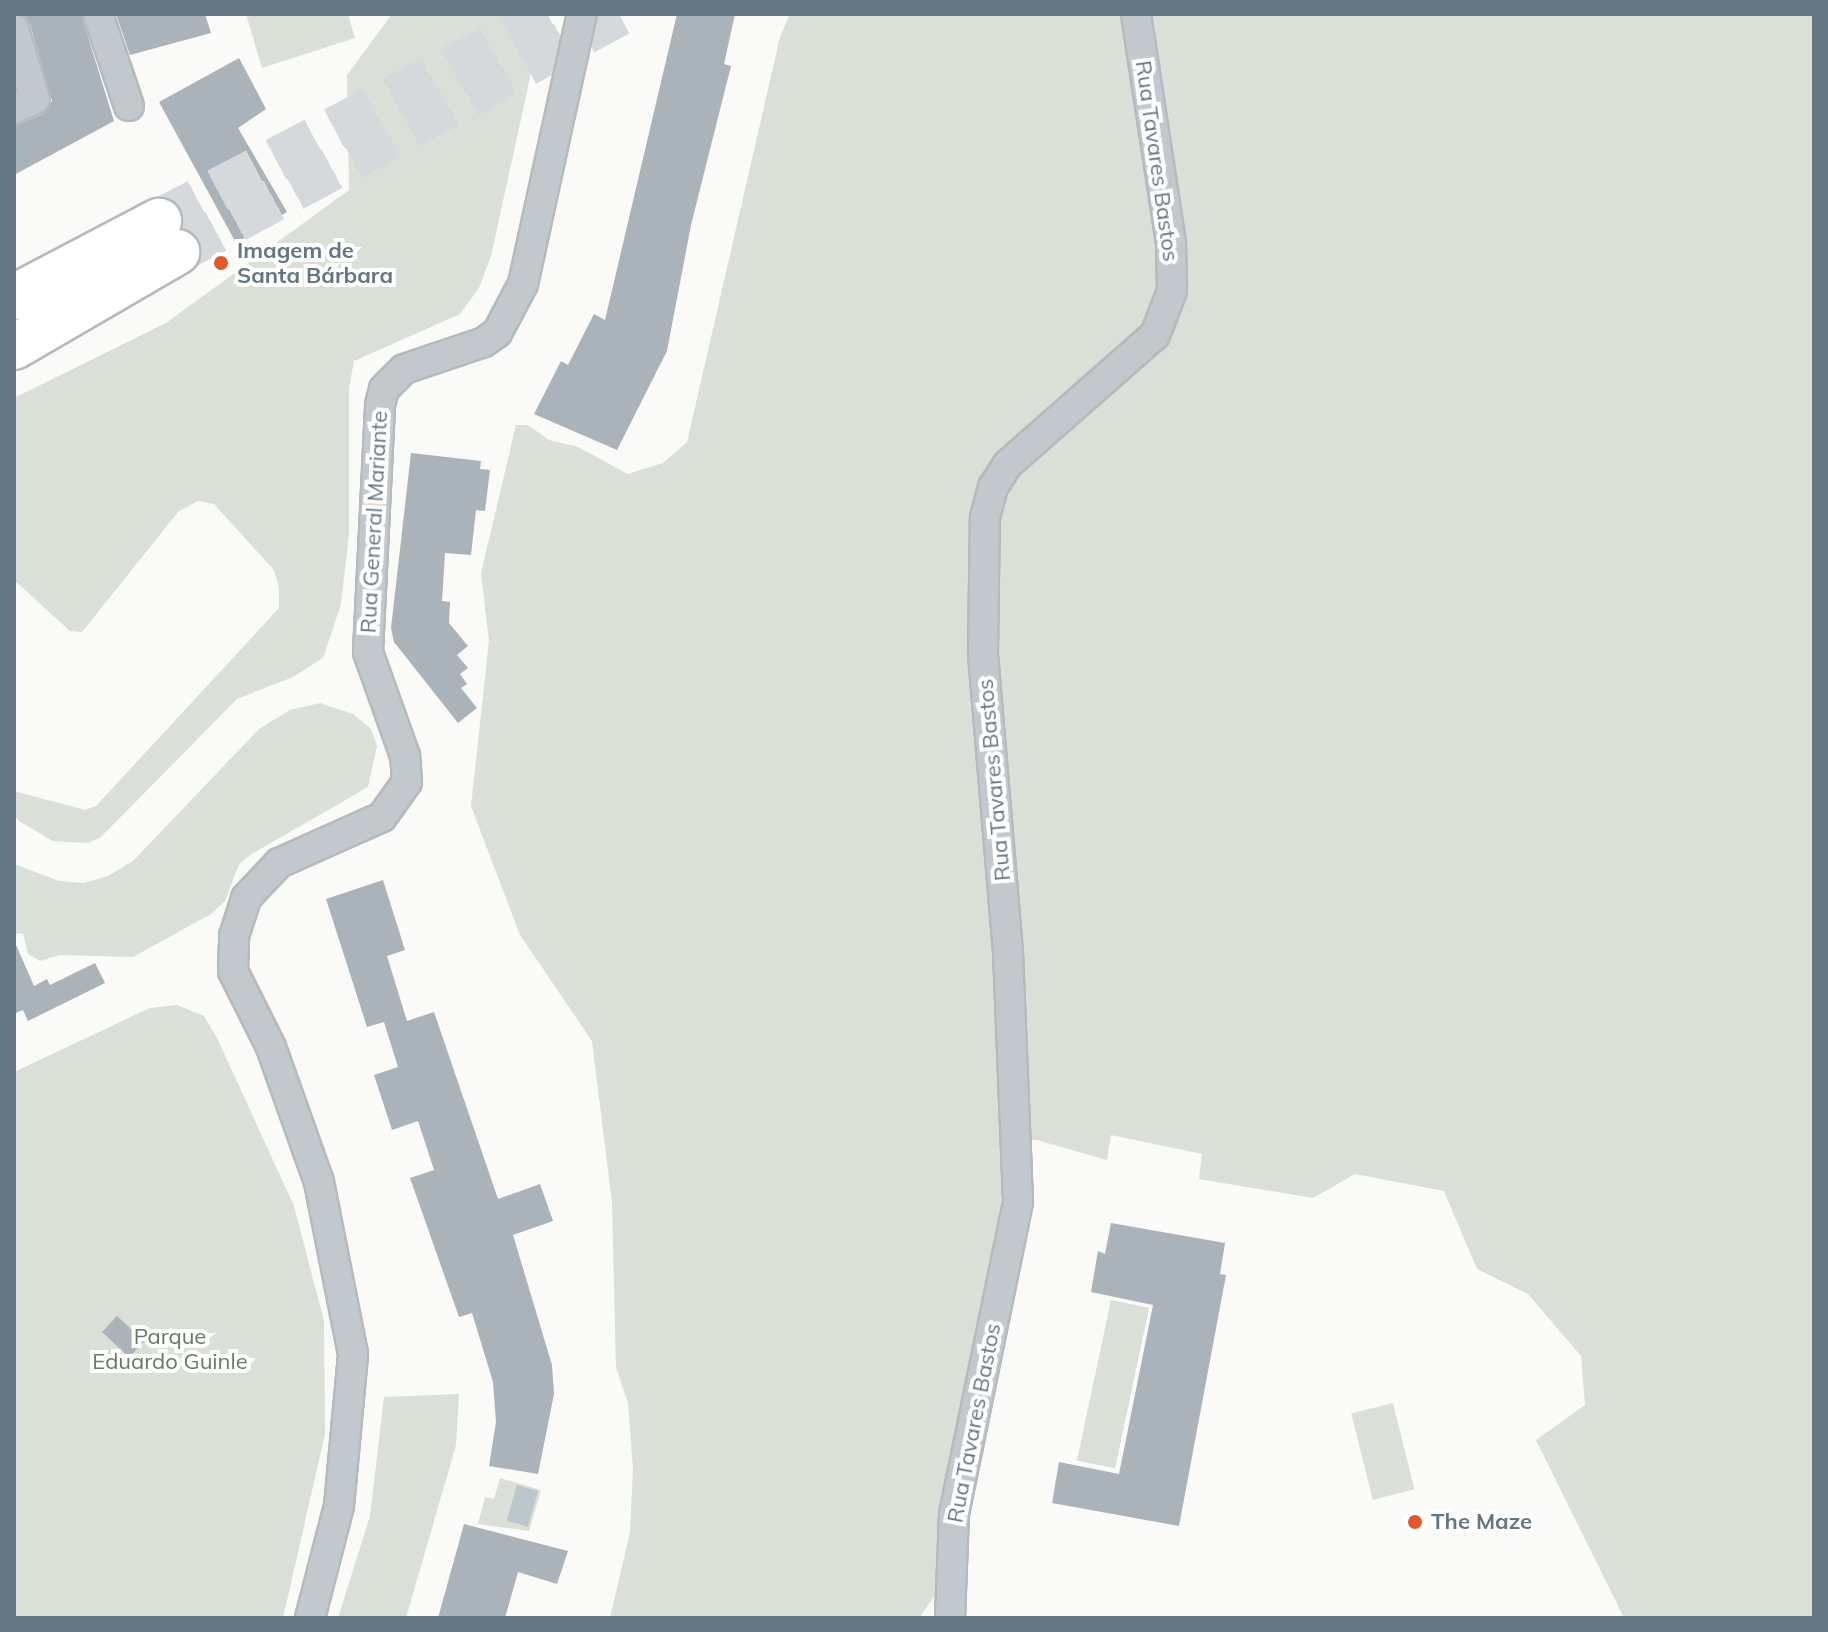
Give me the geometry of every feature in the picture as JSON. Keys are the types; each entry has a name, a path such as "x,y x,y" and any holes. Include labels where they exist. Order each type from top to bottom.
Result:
{"main road":[{"path":"14,297 168,236 14,347"}],"street":[{"path":"98,14 129,106"},
{"name":"Rua General Mariante","path":"310,1618 339,1506 353,1354 319,1182 271,1047 233,971 234,936 246,898 279,863 382,817 407,782 405,756 368,652 380,405 384,389 404,369 497,333 523,284 582,14"},
{"name":"Rua Tavares Bastos","path":"950,1618 954,1514 1018,1201 1008,952 983,653 985,517 993,487 1008,464 1155,335 1172,291 1171,243 1136,14"},
{"path":"14,29 35,99 14,109"}],"green space":[{"path":"246,14 348,14 355,38 262,68"},
{"path":"392,14 544,14 491,256 479,288 460,314 354,361 349,388 349,534 341,604 323,658 293,677 237,699 101,837 88,843 53,841 19,821 14,814 14,791 85,810 96,806 279,608 279,588 274,570 214,504 198,501 178,512 82,632 70,631 14,580 14,398 166,323 349,190 347,75"},
{"path":"790,14 1814,14 1814,1618 1624,1618 1536,1440 1585,1405 1581,1356 1528,1294 1477,1269 1444,1191 1355,1174 1313,1198 1199,1179 1202,1154 1111,1135 1107,1160 1037,1140 1011,1140 938,1591 919,1618 610,1618 630,1532 633,1469 628,1403 616,1367 612,1202 592,1041 520,935 471,806 489,641 481,573 516,425 528,425 549,440 578,447 628,474 663,463 687,442 780,37"},
{"path":"320,703 353,714 371,729 377,746 368,787 250,855 239,864 225,901 211,914 133,957 60,955 40,961 28,954 23,934 14,933 14,864 59,881 83,883 108,876 133,861 259,729 290,710"},
{"name":"Parque Eduardo Guinle","path":"177,1005 204,1016 217,1038 294,1206 324,1321 325,1434 283,1618 14,1618 14,1072 150,1008"},
{"path":"1111,1300 1149,1308 1115,1469 1077,1460"},
{"path":"459,1394 456,1445 406,1618 338,1618 370,1516 384,1397"},
{"path":"1393,1403 1415,1489 1373,1500 1351,1413"},
{"path":"500,1478 541,1490 529,1531 478,1524 485,1497 494,1499"}],"shaded area":[{"path":"517,1485 538,1491 528,1527 507,1521"}],"building":[{"path":"21,14 81,14 114,121 14,175 14,126 43,114 52,101 30,24"},
{"path":"116,14 205,14 211,33 130,55"},
{"path":"677,14 735,14 724,64 731,66 691,225 667,351 617,450 534,414 561,361 568,365 594,314 605,320"},
{"path":"239,58 266,109 238,128 287,212 236,243 159,102"},
{"path":"411,453 481,461 480,469 490,470 485,511 476,510 471,555 445,553 442,601 450,602 449,623 468,646 457,655 468,668 460,674 467,684 461,688 477,708 458,723 394,642 391,628"},
{"path":"383,880 405,950 387,956 407,1021 434,1012 498,1199 540,1184 553,1221 513,1235 552,1365 554,1394 538,1474 489,1466 496,1422 493,1382 472,1313 459,1317 410,1178 434,1170 418,1121 392,1130 374,1075 398,1067 384,1022 367,1027 326,899"},
{"path":"14,940 34,986 47,979 50,985 95,963 105,983 28,1021 23,1010 14,1014"},
{"path":"1111,1223 1225,1243 1220,1274 1226,1275 1179,1526 1052,1503 1059,1462 1119,1474 1153,1305 1091,1292 1098,1251 1105,1254"},
{"path":"117,1316 144,1341 129,1357 102,1332"},
{"path":"464,1524 568,1551 557,1584 518,1572 505,1618 438,1618"}],"tunnel":[{"path":"159,221 553,14"},
{"path":"177,252 619,14"}],"place":[{"name":"Imagem de Santa Bárbara","path":"221,263"},
{"name":"The Maze","path":"1415,1522"}]}
